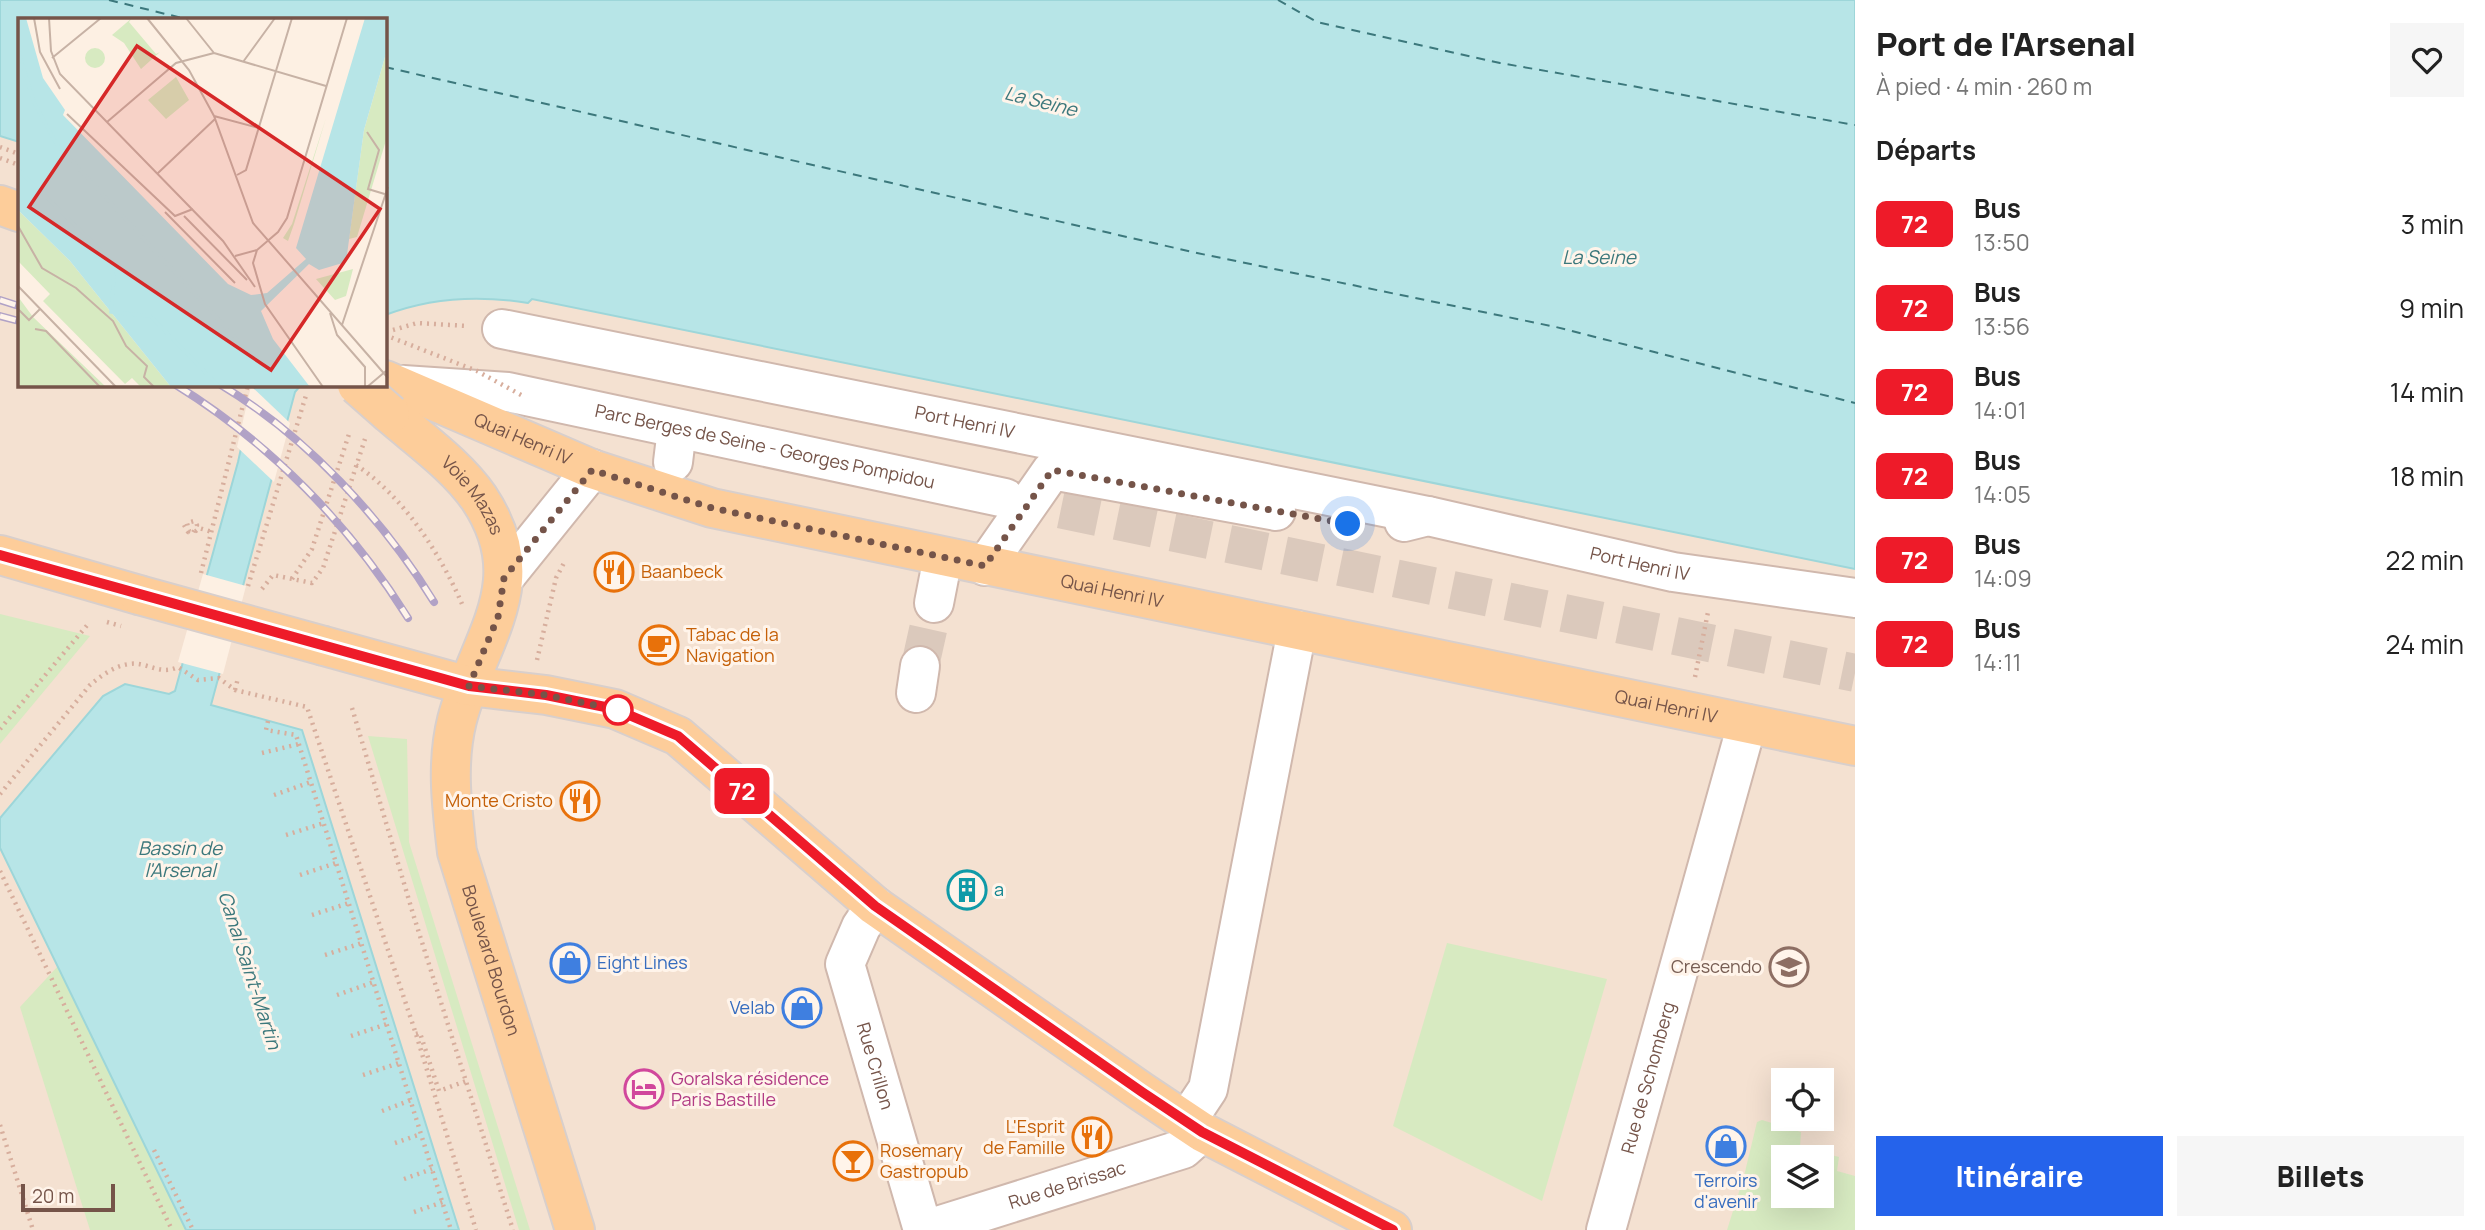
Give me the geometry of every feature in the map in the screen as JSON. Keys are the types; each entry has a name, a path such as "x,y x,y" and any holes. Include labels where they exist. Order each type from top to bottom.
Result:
{"main road":[{"path":"0,205 18,212"},
{"name":"Voie Mazas","path":"360,387 384,404 454,470 478,498 495,527 504,559 498,617 469,686"},
{"name":"Quai Henri IV","path":"384,404 702,505 1855,746"},
{"path":"0,555 469,686 546,695 615,709 678,736 875,906 1194,1127 1392,1230"},
{"name":"Boulevard Bourdon","path":"469,686 452,750 451,800 457,852 575,1230"}],"street":[{"name":"Port Henri IV","path":"502,329 1428,516 1673,572 1855,598"},
{"name":"Parc Berges de Seine - Georges Pompidou","path":"384,404 523,396 675,445 1005,498"},
{"path":"504,578 592,470"},
{"name":"Port Henri IV","path":"985,566 1052,470 1375,528 1428,516"},
{"path":"934,603 943,557"},
{"path":"1194,1127 1208,1089 1297,630"},
{"name":"Rue de Schomberg","path":"1606,1230 1747,724"},
{"name":"Rue Crillon","path":"875,906 861,927 845,964 924,1230"},
{"name":"Rue de Brissac","path":"924,1230 1183,1149 1194,1127"}],"path":[{"path":"0,147 18,154"},
{"path":"0,158 18,165"},
{"path":"393,330 417,323 502,329"},
{"path":"387,336 477,371 523,396"},
{"path":"201,573 248,387"},
{"path":"248,586 307,391"},
{"path":"262,589 273,575 312,583 323,568 356,465 384,404"},
{"path":"292,579 312,549 349,435"},
{"path":"356,465 393,498 424,536 464,609"},
{"path":"184,526 188,532 196,529 194,521 187,523 189,531 199,528 212,532"},
{"path":"536,663 556,578 568,556"},
{"path":"0,729 89,623"},
{"path":"1695,689 1705,623"},
{"path":"0,794 90,685 107,672 131,663 164,672 176,666 198,680 222,677 235,690 307,707 416,1034 476,1230"},
{"path":"235,690 238,678"},
{"path":"352,708 513,1230"},
{"path":"268,721 266,730 296,735 451,1230"},
{"path":"262,753 299,744"},
{"path":"274,795 311,782"},
{"path":"286,835 324,822"},
{"path":"300,875 336,863"},
{"path":"0,872 172,1230"},
{"path":"312,915 349,903"},
{"path":"325,955 362,943"},
{"path":"337,995 374,982"},
{"path":"351,1036 387,1024"},
{"path":"416,1034 421,1033 439,1091 466,1081"},
{"path":"363,1075 399,1063"},
{"path":"382,1111 411,1100"},
{"path":"0,1125 33,1230"},
{"path":"396,1143 421,1134"},
{"path":"154,1150 193,1230"},
{"path":"404,1179 432,1169"},
{"path":"415,1212 443,1202"}],"shaded area":[{"path":"0,136 18,142 18,387 387,387 387,314 410,305 452,298 496,298 528,303 532,299 1855,569 1855,1230 0,1230"}],"green space":[{"path":"0,614 90,636 0,744"},
{"path":"368,736 407,739 409,842 530,1230 519,1230"},
{"path":"1447,943 1607,979 1542,1201 1393,1126"},
{"path":"58,966 186,1230 90,1230 20,1007"},
{"path":"1762,1120 1771,1123 1771,1131 1801,1132 1800,1145 1771,1145 1771,1208 1834,1208 1834,1156 1839,1157 1837,1171 1855,1176 1855,1230 1727,1230 1757,1122"}],"water":[{"name":"La Seine","path":"0,0 1855,0 1855,569 532,299 528,303 456,299 420,304 387,314 387,18 18,18 18,142 0,136"},
{"name":"Bassin de l'Arsenal","path":"255,387 299,387 295,392 211,705 302,730 459,1230 186,1230 0,848 0,818 103,696 125,684 169,694 175,691 238,462"}],"pier":[{"path":"252,387 290,423 274,482 237,447"},
{"path":"203,574 246,586 223,674 178,662"}],"ferry route":[{"path":"109,0 182,18"},
{"path":"1278,0 1317,22 1500,63 1855,125"},
{"path":"387,67 1197,253 1556,327 1855,403"}],"tunnel":[{"path":"1005,498 1855,673"},
{"path":"920,666 934,603"}],"railway":[{"path":"0,300 18,306"},
{"path":"0,316 18,321"},
{"path":"179,387 244,433 306,488 360,551 408,618"},
{"path":"224,387 283,429 340,481 391,540 434,602"}],"bus line":[{"name":"72","path":"0,555 469,686 546,695 615,709 678,736 875,906 1142,1092 1202,1132 1393,1230"}],"place":[{"name":"Baanbeck","path":"614,572"},
{"name":"Tabac de la Navigation","path":"659,645"},
{"name":"Monte Cristo","path":"580,801"},
{"name":"a","path":"967,890"},
{"name":"Eight Lines","path":"570,963"},
{"name":"Crescendo","path":"1789,967"},
{"name":"Velab","path":"802,1008"},
{"name":"Goralska résidence Paris Bastille","path":"644,1089"},
{"name":"L'Esprit de Famille","path":"1092,1137"},
{"name":"Terroirs d'avenir","path":"1726,1146"},
{"name":"Rosemary Gastropub","path":"853,1161"}],"route":[{"path":"618,710 546,695 469,686 498,617 504,578 592,470 629,484 712,508 985,566 1052,470 1348,524"}],"water label":[{"name":"Canal Saint-Martin","path":"250,970"}]}
